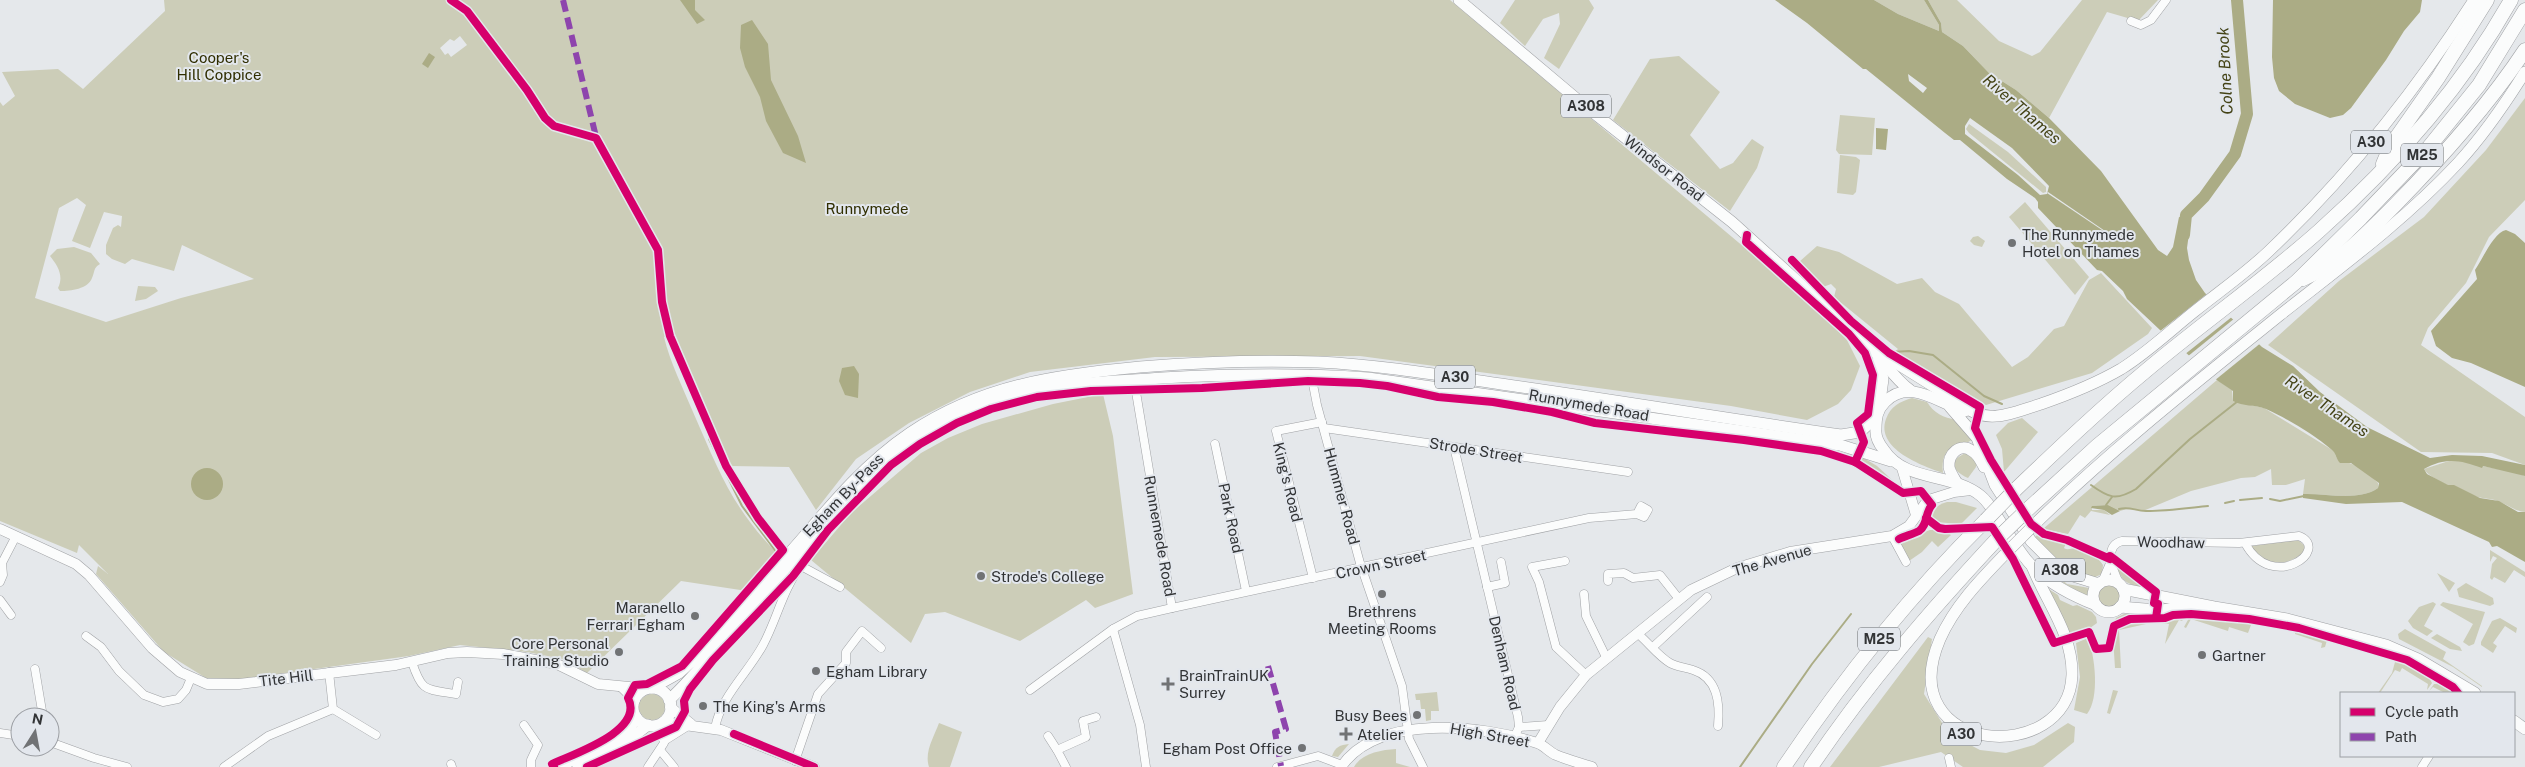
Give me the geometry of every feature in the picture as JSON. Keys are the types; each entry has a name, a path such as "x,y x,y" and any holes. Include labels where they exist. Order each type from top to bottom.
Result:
{"highway":[{"name":"M25","path":"2381,170 2391,145 2438,78 2487,0"},
{"name":"M25","path":"1784,767 1818,718 1877,640 2014,491 2147,370 2324,226 2401,150 2452,89 2499,22 2511,0"},
{"name":"M25","path":"1811,767 1864,694 1913,633 1998,538 2097,446 2296,282 2429,147 2479,85 2525,10"},
{"name":"M25","path":"2296,282 2325,269 2411,189 2502,86 2525,50"}],"main road":[{"name":"Windsor Road","path":"1459,0 1585,106 1732,222 1866,343 1880,357 1896,380 1910,390"},
{"name":"A30","path":"2014,747 2033,740 2052,725 2068,700 2071,685 2071,661 2065,634 2040,588 2032,566 1982,497 1958,485 1902,468 1891,461 1875,434 1877,414 1889,398 1910,390 1921,392 1948,406 1969,412 1987,417 2002,416 2055,399 2120,369 2250,268 2338,181 2391,118 2440,53 2474,0"},
{"name":"A30","path":"1991,747 1973,742 1948,723 1935,698 1932,670 1940,640 1954,613 1972,590 2007,552 2089,472 2399,219 2459,163 2506,102 2525,72"},
{"name":"Windsor Road","path":"1866,343 1882,371 1883,385 1877,414"},
{"path":"1866,343 1957,401 1969,412"},
{"name":"Runnymede Road","path":"1139,367 1273,361 1357,365 1686,410 1841,435 1860,432 1877,414"},
{"name":"Egham By-Pass","path":"643,693 680,673 840,496 880,456 910,433 960,405 1020,383 1066,374 1139,367"},
{"name":"Runnymede Road","path":"1134,380 1252,374 1311,374 1419,384 1840,445 1891,461"},
{"name":"Egham By-Pass","path":"670,704 844,504 878,470 904,449 945,423 1006,398 1063,386 1134,380"},
{"name":"A308","path":"1948,406 1977,438 1983,449 1992,480 2031,541 2046,558 2066,573 2101,583"},
{"path":"1958,485 1949,467 1952,454 1956,450 1968,448 1973,451 1992,480"},
{"path":"1902,468 1916,515"},
{"name":"The Avenue","path":"1638,634 1679,599 1702,583 1752,562 1837,543 1892,536 1909,526 1916,515 1932,499 1954,492 1971,490"},
{"name":"Tite Hill","path":"0,529 76,564 90,575 152,648 175,668 191,678 207,684 227,686 412,662 457,652 503,654 557,664 598,684 621,687 643,693"},
{"name":"A308","path":"2032,566 2064,591 2096,605"},
{"path":"2122,587 2125,597 2120,607 2106,612 2096,605 2093,594 2101,583 2110,580 2122,587 2214,607 2287,619 2393,648 2418,659 2472,692"},
{"path":"2120,607 2157,610 2214,607"},
{"name":"High Street","path":"1341,766 1352,753 1365,744 1408,732 1444,727 1456,727 1538,743 1548,725 1586,674 1638,634"},
{"path":"691,724 670,704 661,691 643,693 633,708 636,716 656,724 691,724 715,728 804,765"},
{"path":"578,767 656,724 670,704"},
{"path":"557,767 614,740 627,730 636,716"},
{"path":"1538,743 1557,755 1592,767"}],"street":[{"path":"2131,21 2141,25 2151,20 2166,0"},
{"name":"Hummer Road","path":"1311,374 1362,568 1402,686 1411,745 1422,767"},
{"name":"Runnemede Road","path":"1030,690 1113,629 1137,616 1172,608 1134,380"},
{"name":"Strode Street","path":"1323,425 1454,447 1628,472"},
{"name":"King's Road","path":"1313,578 1276,431 1323,425"},
{"name":"Park Road","path":"1215,444 1246,591"},
{"name":"Denham Road","path":"1454,447 1519,727 1514,738"},
{"name":"Crown Street","path":"1172,608 1589,518 1637,514"},
{"path":"0,582 3,575 2,563 16,536"},
{"path":"1892,536 1906,562"},
{"name":"Woodhaw","path":"2101,583 2111,561 2113,547 2122,541 2245,542 2299,536 2304,538 2309,546 2309,551 2304,559 2293,564 2273,566 2261,562 2245,542"},
{"path":"2111,561 2122,587"},
{"path":"1487,587 1505,583 1500,562"},
{"path":"1565,562 1532,568 1539,582 1556,647 1586,674"},
{"path":"715,728 718,714 752,664 774,625 779,600 801,566 840,587"},
{"path":"1608,581 1608,574 1624,573 1633,578 1660,575 1679,599"},
{"path":"1584,594 1586,616 1606,657"},
{"path":"1653,647 1707,597"},
{"path":"0,600 11,615"},
{"path":"1113,629 1140,725 1146,767"},
{"path":"804,765 818,694 846,663 848,648 862,631 881,648"},
{"path":"1638,634 1670,663 1698,672 1711,683 1716,693 1719,711 1718,726"},
{"path":"86,636 101,647 119,672 144,695 163,702 178,699 186,690 191,678"},
{"path":"412,662 418,682 425,688 459,694 458,682"},
{"path":"35,669 41,707"},
{"path":"329,672 333,709"},
{"path":"333,709 376,735"},
{"path":"224,767 268,736 333,709"},
{"path":"1057,750 1086,737 1084,721 1096,717"},
{"path":"656,724 663,740"},
{"path":"648,767 659,752 663,740 691,724"},
{"path":"524,725 538,745 531,760 531,767"},
{"path":"1519,727 1548,725"},
{"path":"1048,736 1066,767"},
{"path":"60,746 127,767"},
{"path":"659,752 674,767"},
{"name":"High Street","path":"1277,767 1318,756 1341,766"},
{"path":"1949,758 1950,767"}],"green space":[{"path":"164,0 1450,0 1807,300 1847,340 1860,366 1851,390 1838,404 1807,420 1731,406 1360,356 1155,357 1030,372 970,392 909,423 856,459 816,510 789,467 729,466 675,337 664,337 677,375 719,470 748,520 777,553 747,591 681,581 587,673 563,659 527,652 460,645 409,656 241,679 206,678 164,652 96,574 98,566 108,574 79,545 77,553 0,521 0,102 3,106 15,96 2,72 58,69 83,89 165,11","holes":["460,36 467,45 451,57 448,53 445,55 440,48 450,39 454,41","77,198 86,205 72,241 90,248 104,212 122,216 121,227 118,225 113,228 106,245 106,254 112,259 125,264 132,259 174,271 182,245 254,279 181,298 106,322 35,298 59,208"]},
{"path":"1515,0 1589,0 1594,8 1559,69 1544,58 1560,24 1559,13 1543,19 1525,46 1500,23"},
{"path":"1874,0 1924,0 1939,25 1939,31 1898,14"},
{"path":"1928,0 1957,0 1999,41 2032,56 2040,52 2082,0 2158,0 2138,21 2107,12 2049,118 2016,90 1989,73 1963,46 1942,32 1941,23"},
{"path":"1679,56 1720,92 1690,135 1720,169 1733,163 1752,139 1764,147 1757,168 1730,211 1613,120 1650,59"},
{"path":"2525,98 2525,200 2489,237 2466,283 2428,328 2421,345 2525,417 2525,465 2492,453 2421,452 2268,345 2339,281 2424,217 2486,150"},
{"path":"1840,115 1875,118 1872,155 1839,154 1836,150"},
{"path":"1969,124 2008,152 2046,187 2046,192 2043,193 1969,133 1966,129"},
{"path":"1840,155 1856,157 1860,160 1856,192 1853,195 1837,193"},
{"path":"2025,202 2089,277 2075,295 2009,217"},
{"path":"1978,236 1985,241 1982,247 1974,245 1970,241 1973,237"},
{"path":"1817,246 1839,252 1897,284 1922,278 1935,292 1959,304 2012,367 2028,357 2054,329 2064,326 2089,280 2101,273 2152,328 2148,334 2092,373 1986,405 1894,352 1898,349 1834,297 1836,289 1831,284 1823,287 1799,262"},
{"path":"74,247 91,253 100,264 95,269 87,285 74,290 60,291 58,288 60,284 59,271 50,256 57,249"},
{"path":"138,286 155,287 158,291 146,299 135,301"},
{"path":"2217,380 2232,390 2233,401 2264,408 2334,451 2339,460 2359,467 2378,483 2378,488 2361,495 2352,496 2303,494 2305,479 2286,485 2272,485 2271,469 2255,477 2241,478 2191,491 2143,511 2130,508 2120,511 2108,505 2092,506 2092,510 2104,510 2110,515 2091,511 2085,518 2080,515 2068,534 2043,529"},
{"name":"Strode's College","path":"1103,394 1113,436 1133,594 1095,608 1086,600 1020,641 945,612 925,614 911,643 811,560 851,513 921,453 948,438 982,424 1053,404"},
{"path":"1912,398 1927,402 1929,406 1943,416 1956,419 1974,438 1952,449 1944,456 1943,473 1903,455 1887,439 1884,430 1890,411 1896,405"},
{"path":"2022,418 2038,432 2004,472 2002,449 1996,435 2008,423"},
{"path":"1798,443 1856,455 1853,460 1831,451 1798,445"},
{"path":"1965,453 1977,461 1976,467 1968,478 1959,473 1954,465 1957,458"},
{"path":"1862,457 1877,466 1904,491 1885,481 1859,462"},
{"path":"2452,460 2461,460 2525,476 2525,512 2501,502 2478,497 2457,489 2441,482 2424,469"},
{"path":"1947,502 1956,502 1977,508 1961,524 1935,522 1931,517 1934,509"},
{"path":"1930,530 1943,530 1951,535 1938,547 1932,541 1922,552 1909,561 1898,541"},
{"path":"2039,533 2049,538 2067,541 2064,548 2066,549 2079,548 2091,554 2103,565 2102,574 2093,578 2063,567 2034,538"},
{"path":"2298,540 2306,547 2306,551 2284,563 2270,562 2263,559 2251,546"},
{"path":"2490,550 2525,572 2525,577 2514,570 2505,583 2494,577 2492,580 2490,578 2492,564 2497,558 2493,556 2490,562"},
{"path":"2115,561 2148,589 2135,586 2126,581 2120,574"},
{"path":"2054,573 2067,584 2089,588 2087,597 2057,579"},
{"path":"2437,573 2455,583 2449,592"},
{"path":"2466,583 2493,598 2494,604 2490,606 2459,597 2457,589"},
{"path":"2109,585 2117,588 2120,596 2117,604 2109,607 2101,604 2098,596 2101,588"},
{"path":"2047,588 2058,595 2060,600 2092,612 2096,617 2097,623 2083,633 2071,637"},
{"path":"2433,602 2436,604 2424,626 2433,631 2427,636 2413,628 2408,621 2419,607"},
{"path":"2443,602 2485,612 2474,644 2469,646 2463,642 2473,624 2440,605"},
{"path":"2124,614 2152,614 2152,617 2126,618 2113,625 2116,618"},
{"path":"2184,618 2182,621 2179,620 2165,644 2169,624 2155,622 2119,630 2121,668 2115,668 2113,637 2118,625 2133,620"},
{"path":"2189,618 2242,619 2251,625 2248,633 2229,627 2228,631 2191,619 2186,628 2184,627"},
{"path":"2500,618 2517,628 2516,633 2505,626 2493,643 2497,646 2493,653 2481,645 2481,642 2492,621"},
{"path":"2296,629 2323,637 2327,640 2325,647 2321,648 2322,643 2295,634"},
{"path":"2405,629 2446,652 2443,659 2482,687 2453,667 2399,639 2398,634"},
{"path":"2437,634 2460,647 2462,651 2450,649 2431,638"},
{"path":"1928,637 1932,639 1924,694 1949,734 1980,750 2006,753 2034,745 2068,723 2075,727 2074,742 2043,767 1963,767 1941,752 1879,767 1830,767"},
{"path":"2088,638 2093,655 2095,688 2094,698 2087,714 2074,710 2080,677 2076,643"},
{"path":"2404,661 2423,670 2432,683 2427,690 2428,684 2402,668 2400,672 2395,670 2381,692 2379,692 2392,673 2395,662"},
{"path":"2434,684 2445,684 2456,692 2443,692 2433,687 2429,691"},
{"path":"2113,690 2118,691 2110,714 2107,713"},
{"path":"1437,692 1439,711 1431,711 1431,720 1426,721 1425,709 1421,709 1420,700 1416,700 1415,694"},
{"path":"652,694 661,698 665,707 661,716 652,720 643,716 639,707 643,698"},
{"path":"939,723 962,732 950,767 929,767 929,750"},
{"path":"1349,744 1338,757 1332,756 1338,747"},
{"path":"1396,749 1396,763 1410,767 1354,767 1357,762 1367,755 1378,751"}],"water":[{"path":"680,0 695,0 695,10 705,20 697,24"},
{"name":"River Thames","path":"1775,0 1874,0 1898,14 1939,31 1939,25 1924,0 1928,0 1941,23 1942,32 1963,46 1989,73 2016,90 2049,118 2101,171 2158,250 2167,256 2173,247 2179,217 2191,219 2187,248 2196,280 2205,293 2262,347 2293,366 2320,392 2367,427 2430,458 2452,455 2482,456 2525,465 2525,476 2453,461 2446,461 2424,469 2427,474 2448,485 2454,485 2480,498 2499,501 2518,512 2525,512 2525,562 2497,546 2492,547 2489,542 2402,502 2346,504 2303,498 2303,494 2361,495 2378,488 2379,483 2351,463 2340,463 2332,450 2292,422 2266,409 2233,401 2233,391 2218,381 2160,330 2127,299 2123,291 2102,271 2097,270 2038,208 2038,202 2035,198 2007,179 1960,140 1954,140 1807,23","holes":["1908,74 1927,88 1923,93 1909,81","1970,118 2012,148 2049,186 2047,194 2040,195 2018,175 1965,134 1965,126"]},
{"path":"2273,0 2422,0 2420,12 2404,31 2386,60 2351,108 2343,115 2330,118 2295,104 2279,91 2274,78 2272,57"},
{"path":"752,20 768,44 771,80 798,136 806,163 783,153 766,121 760,97 745,67 740,48 741,25"},
{"path":"429,53 435,57 428,68 422,64"},
{"path":"1876,128 1888,129 1886,150 1876,149"},
{"path":"2506,230 2515,234 2525,243 2525,387 2471,363 2452,358 2436,346 2431,331 2477,279 2475,270 2485,253 2497,236"},
{"path":"854,366 859,374 858,398 845,395 839,381 842,368"},
{"path":"207,468 213,469 218,473 222,478 222,490 218,495 213,499 207,500 201,499 196,495 192,490 191,484 192,478 196,473 201,469"},
{"path":"2108,505 2120,511 2112,515 2104,510 2091,508 2092,506"}],"pier":[{"path":"2047,193 2105,231 2105,232"},
{"path":"2208,293 2233,316 2184,355 2159,332"},
{"path":"2235,318 2262,342 2214,381 2187,357"}],"waterway":[{"name":"Colne Brook","path":"2184,235 2186,215 2204,197 2235,154 2247,114 2237,0"},
{"path":"1892,352 1909,351 1933,355 1984,396 2002,404"},
{"path":"2091,485 2108,495 2118,496 2129,493 2136,489 2190,439 2238,401"},
{"path":"709,439 742,506 777,553"},
{"path":"2270,499 2280,501 2304,496"},
{"path":"2106,505 2112,497"},
{"path":"2240,500 2262,498"},
{"path":"2225,503 2234,501"},
{"path":"2119,509 2154,511 2208,506"},
{"path":"1740,767 1812,664 1851,614"}],"marked path":[{"path":"563,0 597,141"},
{"path":"1268,666 1286,729 1275,732 1281,766"}],"cycle path":[{"path":"451,0 467,11 527,90 545,118 554,126 596,138 658,250 662,302 670,336 726,466 758,518 783,550 682,666 647,684 635,685 628,698 630,710 626,721 617,731 604,740 552,764 554,767"},
{"path":"1747,235 1746,242 1849,334 1865,353 1873,375 1868,414 1857,423 1864,442 1855,462"},
{"path":"1792,260 1851,321 1889,353 1980,407 1975,428 1991,460 2031,524 2044,534 2067,540 2114,559 2156,592 2154,603 2158,604 2156,618"},
{"path":"587,767 676,727 685,711 684,701 690,689 713,660 793,576 828,530 891,465 920,444 957,423 991,409 1037,397 1091,391 1202,388 1308,381 1360,383 1387,386 1438,397 1493,402 1552,412 1595,423 1821,451 1855,462 1903,493 1921,491 1932,505 1924,525 1919,531 1899,539"},
{"path":"1926,518 1939,528 1945,529 1992,527 2013,559 2054,643 2089,632 2096,649 2109,648 2114,626 2130,619 2165,618 2173,615 2191,614 2249,619 2299,628 2407,660 2453,687 2457,692"},
{"path":"734,734 814,767"}],"place":[{"name":"The Runnymede Hotel on Thames","path":"2012,243"},
{"name":"Strode's College","path":"981,576"},
{"name":"Brethrens Meeting Rooms","path":"1382,594"},
{"name":"Maranello Ferrari Egham","path":"695,616"},
{"name":"Core Personal Training Studio","path":"619,652"},
{"name":"Gartner","path":"2202,655"},
{"name":"Egham Library","path":"816,671"},
{"name":"BrainTrainUK Surrey","path":"1168,684"},
{"name":"The King's Arms","path":"703,706"},
{"name":"Busy Bees","path":"1417,715"},
{"name":"Atelier","path":"1346,734"},
{"name":"Egham Post Office","path":"1302,748"}],"park label":[{"name":"Cooper's Hill Coppice","path":"219,66"},
{"name":"Runnymede","path":"867,208"}]}
